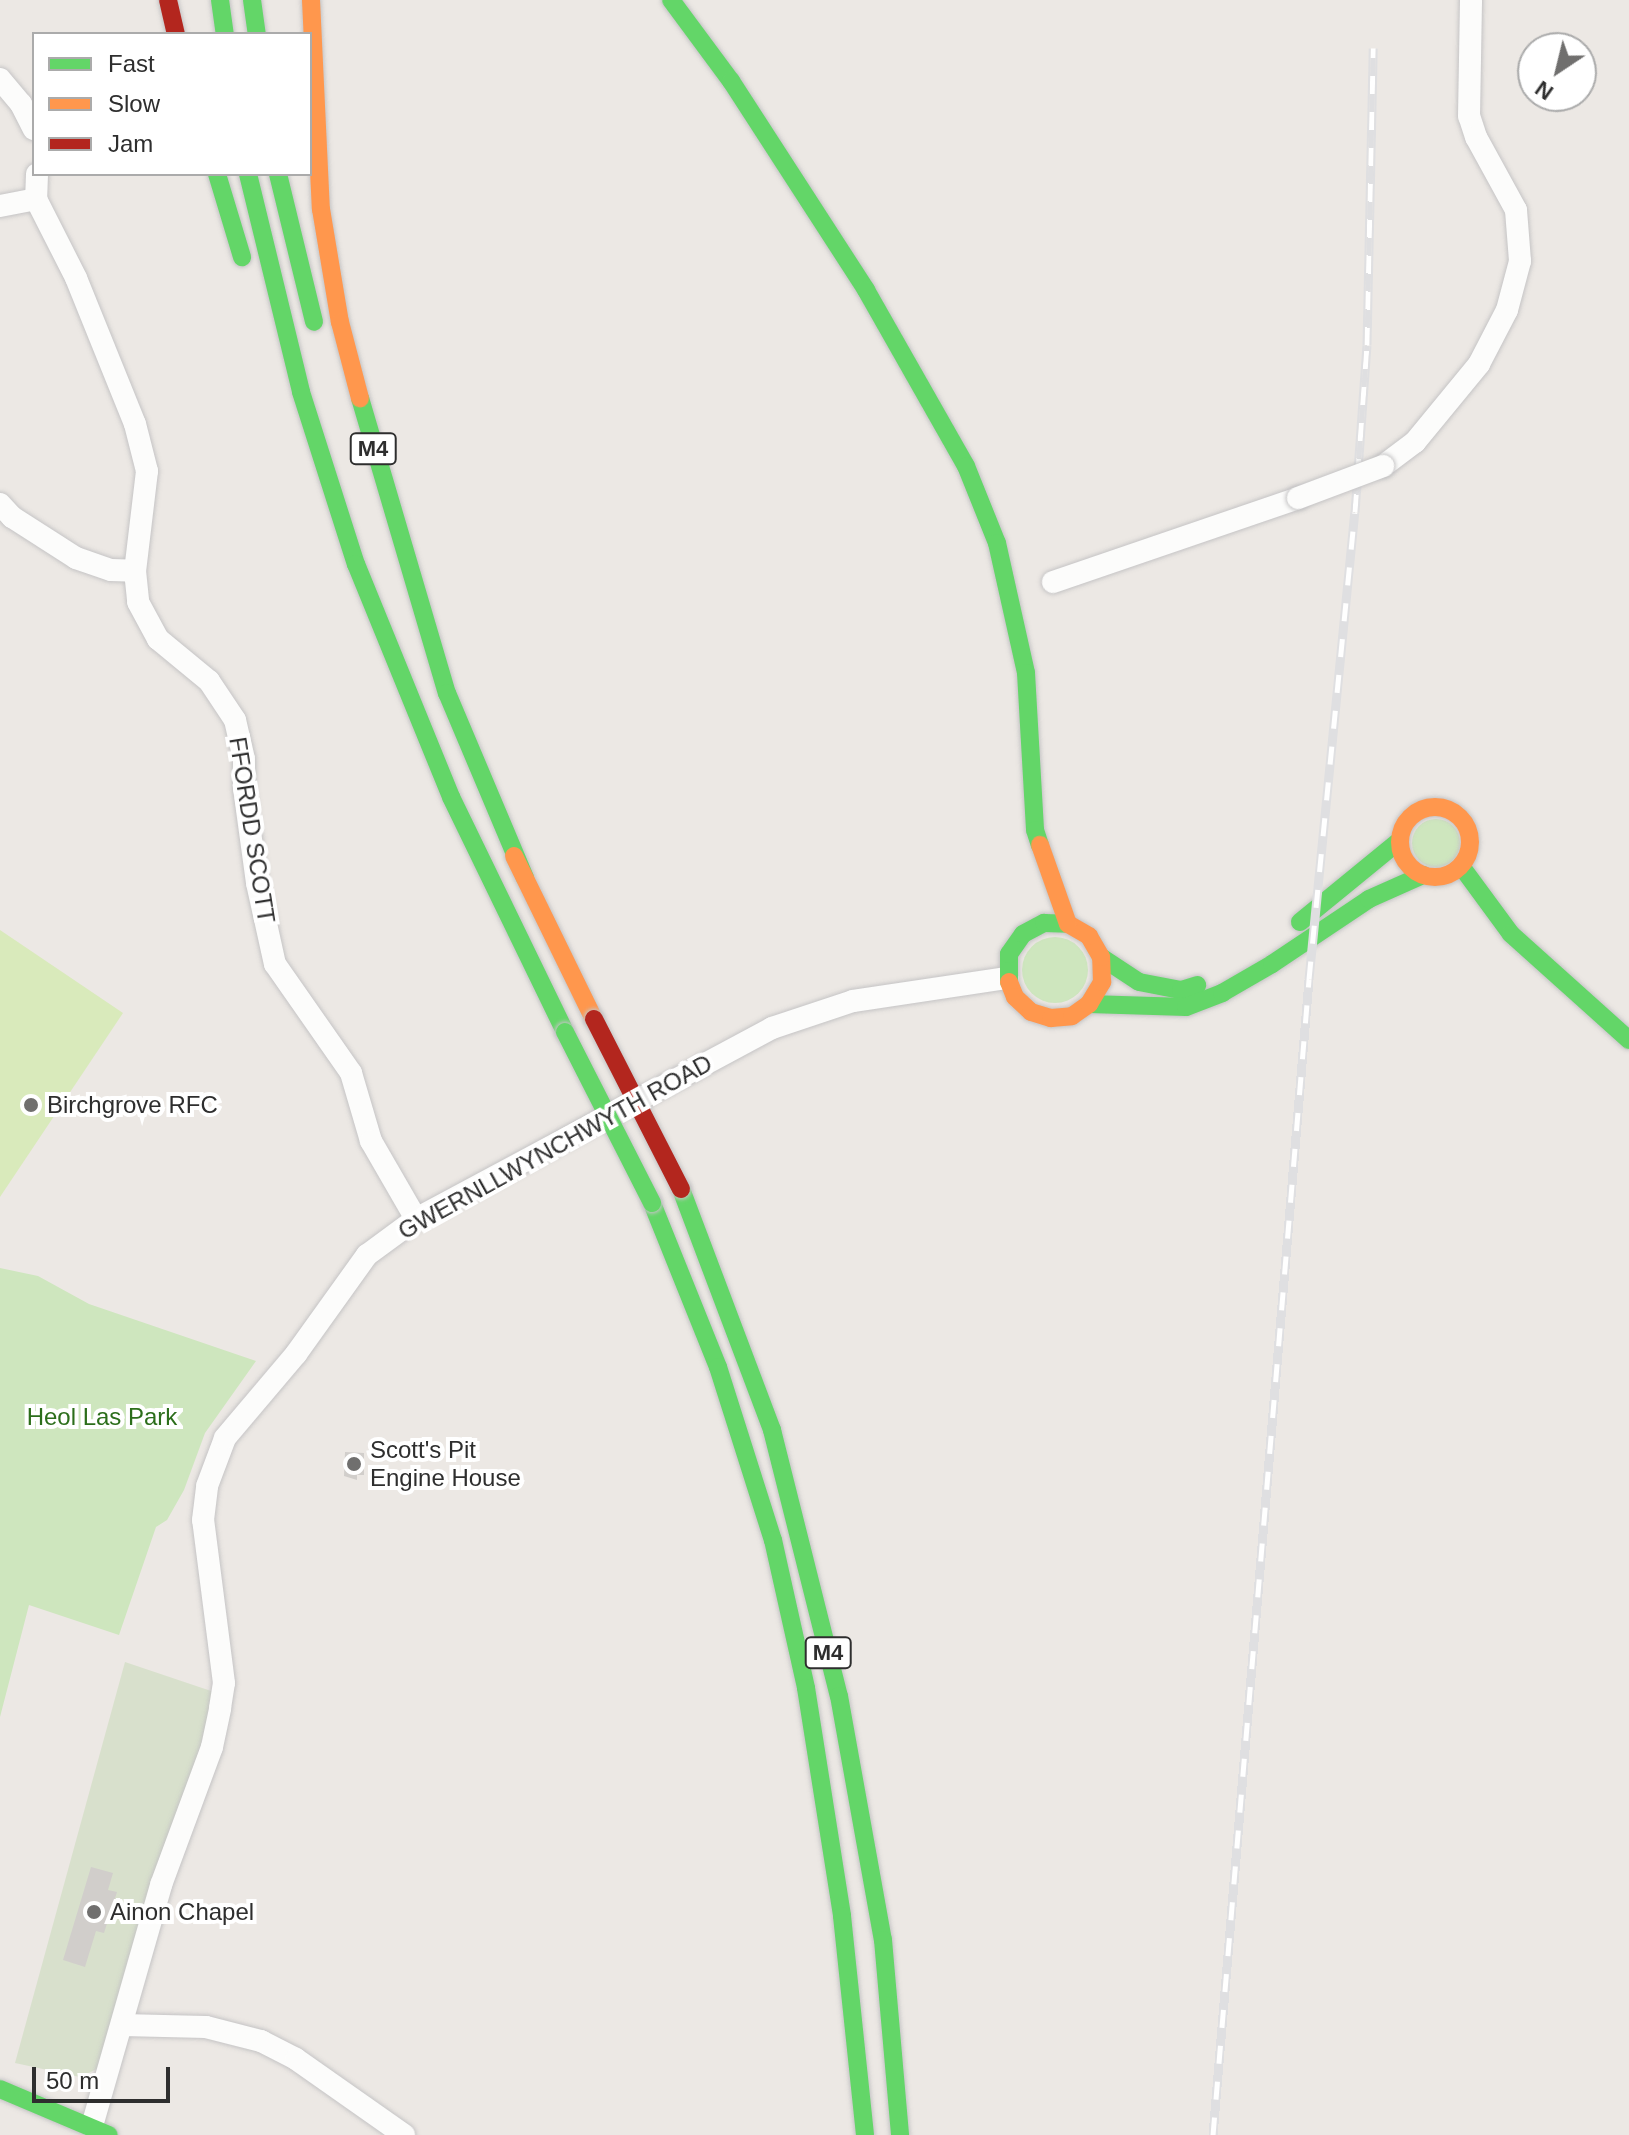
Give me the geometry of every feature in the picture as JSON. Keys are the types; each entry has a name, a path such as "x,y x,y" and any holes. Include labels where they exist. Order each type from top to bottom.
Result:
{"main road":[{"path":"168,0 176,32"},
{"path":"220,0 225,32"},
{"path":"252,0 257,32"},
{"name":"M4","path":"311,0 321,209 340,322 367,426 447,693 525,878"},
{"path":"671,0 731,81 859,277 966,466 997,543 1026,673 1035,830 1068,924"},
{"path":"218,176 249,280"},
{"name":"M4","path":"248,176 301,392 330,488"},
{"path":"278,176 318,339"},
{"name":"M4","path":"267,335 330,488 424,733 565,1032 652,1203 718,1367 776,1555 806,1688 842,1916 865,2135"},
{"name":"M4","path":"391,573 439,696 594,1019 681,1189 772,1430 839,1696 883,1940 900,2135"},
{"path":"1427,807 1449,809 1458,815 1470,835 1470,846 1461,866 1440,877 1423,875 1407,864 1399,841 1402,829 1416,812 1427,807"},
{"path":"1101,957 1102,982 1089,1004 1072,1016 1051,1018 1031,1012 1015,997 1007,978 1009,954 1023,934 1044,923 1068,924 1089,936 1101,957 1139,982 1181,990 1211,981 1264,953 1399,841"},
{"path":"1461,866 1511,934 1629,1040"},
{"path":"1089,1004 1186,1007 1222,993 1272,964 1369,899 1423,875"},
{"path":"0,2089 100,2130"}],"street":[{"path":"1053,582 1383,466 1415,442 1479,364 1507,310 1520,261 1516,210 1476,137 1469,116 1471,0"},
{"path":"0,79 21,104 32,125"},
{"name":"FFORDD SCOTT","path":"37,176 36,199 76,278 135,424 147,471 135,571 138,602 158,639 209,681 235,720 244,759 242,841 275,964 351,1073 371,1141 416,1219"},
{"path":"0,206 36,199"},
{"path":"0,504 12,517 76,558 111,570 135,571"},
{"name":"GWERNLLWYNCHWYTH ROAD","path":"100,2130 122,2025 161,1885 212,1747 222,1696 220,1637 203,1520 207,1486 225,1438 296,1354 367,1255 416,1219 772,1028 853,1001 1007,978"},
{"path":"122,2025 206,2027 261,2041 296,2059 404,2135"}],"green space":[{"path":"1436,819 1453,826 1460,843 1453,860 1436,867 1419,860 1412,843 1419,826"},
{"name":"Birchgrove RFC","path":"0,930 123,1013 0,1197"},
{"path":"1055,937 1068,939 1078,947 1086,957 1086,983 1078,993 1068,1001 1055,1003 1042,1001 1032,993 1024,983 1022,970 1024,957 1032,947 1042,939"},
{"name":"Heol Las Park","path":"0,1268 38,1276 89,1304 256,1361 205,1433 184,1490 167,1520 156,1527 119,1635 29,1605 0,1717"},
{"path":"125,1662 214,1692 192,1780 97,2069 80,2077 15,2063"}],"building":[{"name":"Scott's Pit Engine House","path":"345,1452 364,1453 364,1475 357,1475 357,1480 344,1476"},
{"name":"Ainon Chapel","path":"91,1867 113,1873 108,1890 117,1892 104,1933 96,1931 85,1967 63,1960"}],"railway":[{"path":"1213,2135 1309,979 1355,512 1367,345 1373,48"}],"traffic: fast":[{"path":"220,0 225,32"},
{"path":"252,0 257,32"},
{"path":"671,0 731,81 866,290 966,466 997,543 1026,673 1035,830 1040,845"},
{"path":"218,176 242,257"},
{"path":"248,176 301,392 356,564 451,797 565,1032"},
{"path":"278,176 314,322"},
{"path":"360,398 447,693 525,878"},
{"path":"1300,922 1399,841"},
{"path":"1461,866 1511,934 1629,1040"},
{"path":"1089,1004 1186,1007 1222,993 1272,964 1369,899 1423,875"},
{"path":"1009,982 1009,954 1023,934 1044,923 1068,924"},
{"path":"1101,957 1139,982 1181,990 1197,985"},
{"path":"565,1032 652,1203"},
{"path":"681,1189 772,1430 839,1696 883,1940 900,2135"},
{"path":"652,1203 718,1367 773,1540 806,1688 842,1916 865,2135"},
{"path":"0,2089 109,2135"}],"traffic: slow":[{"path":"311,0 321,209 340,322 360,398"},
{"path":"1428,807 1442,807 1464,822 1470,842 1468,855 1460,867 1442,877 1428,877 1406,862 1400,849 1400,835 1415,813 1428,807"},
{"path":"1009,982 1015,997 1031,1012 1051,1018 1072,1016 1089,1004 1102,982 1101,957 1089,936 1068,924 1040,845"},
{"path":"514,856 594,1019"}],"traffic: jam":[{"path":"168,0 176,32"},
{"path":"594,1019 681,1189"}],"place":[{"name":"Birchgrove RFC","path":"31,1105"},
{"name":"Scott's Pit Engine House","path":"354,1464"},
{"name":"Ainon Chapel","path":"94,1912"}]}
